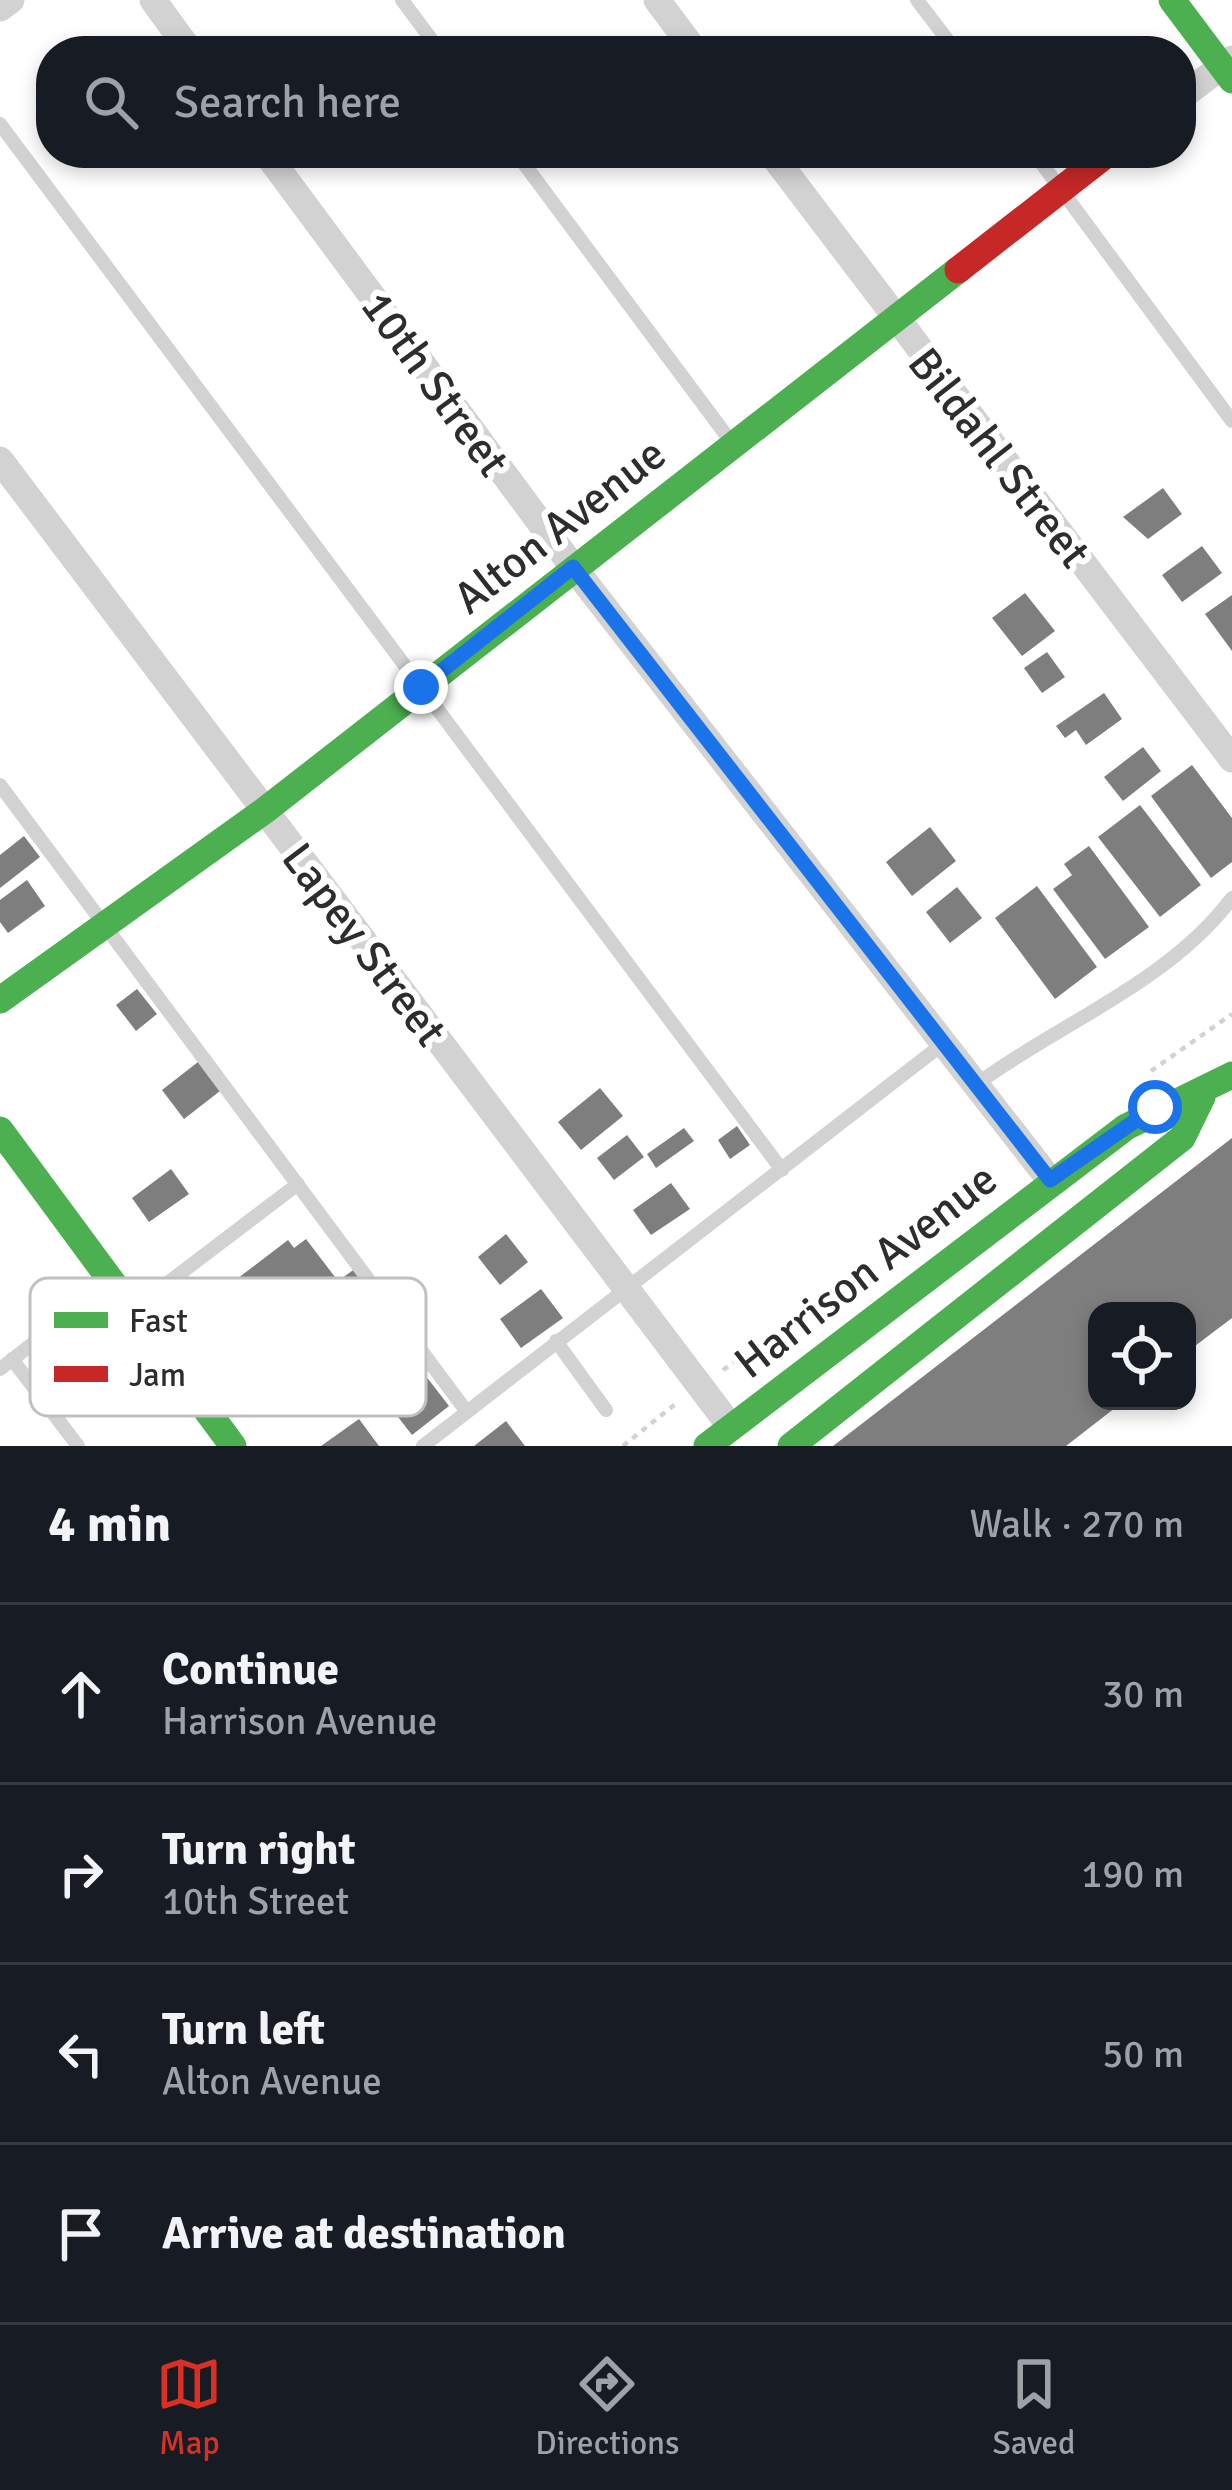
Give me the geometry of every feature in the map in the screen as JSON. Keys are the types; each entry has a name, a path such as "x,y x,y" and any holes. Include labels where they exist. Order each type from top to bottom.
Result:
{"main road":[{"path":"1172,0 1229,68"},
{"name":"Alton Avenue","path":"0,1000 264,811 1088,168"},
{"name":"Harrison Avenue","path":"707,1446 1050,1180 1155,1107 1202,1097 1232,1075"},
{"name":"Harrison Avenue","path":"791,1446 1182,1138 1202,1097"},
{"path":"0,1130 109,1278"},
{"path":"211,1416 233,1446"}],"street":[{"path":"0,8 11,0"},
{"path":"153,0 179,36"},
{"path":"657,0 684,36"},
{"path":"1196,89 1229,68"},
{"name":"10th Street","path":"277,168 573,567 1050,1180"},
{"name":"Bildahl Street","path":"782,168 1232,759"},
{"name":"Lapey Street","path":"0,460 731,1427"}],"lane":[{"path":"402,0 429,36"},
{"path":"917,0 945,36"},
{"path":"0,124 782,1170"},
{"path":"527,168 732,443"},
{"path":"1045,168 1232,422"},
{"path":"1219,403 1232,392"},
{"path":"0,785 368,1278"},
{"path":"977,1084 1097,1011 1216,919 1232,898"},
{"path":"423,1446 944,1043"},
{"path":"174,1278 298,1184"},
{"path":"556,1341 606,1410"},
{"path":"30,1345 6,1364 30,1391"},
{"path":"426,1357 467,1412"},
{"path":"52,1416 78,1446"}],"building":[{"path":"1163,488 1182,514 1148,539 1123,517"},
{"path":"1202,546 1222,573 1182,602 1162,575"},
{"path":"1025,593 1055,631 1022,656 992,618"},
{"path":"1232,595 1232,651 1205,614"},
{"path":"1047,652 1065,677 1042,693 1024,668"},
{"path":"1104,693 1122,719 1086,745 1076,730 1065,738 1056,726"},
{"path":"1143,747 1161,771 1123,801 1104,777"},
{"path":"1192,765 1232,818 1232,862 1211,878 1151,796"},
{"path":"1140,805 1201,885 1160,917 1098,837"},
{"path":"930,827 956,861 912,896 886,862"},
{"path":"24,836 40,857 0,888 0,855"},
{"path":"1089,846 1149,927 1105,959 1053,889 1072,875 1064,864"},
{"path":"27,880 45,906 8,933 0,922 0,900"},
{"path":"1037,886 1097,967 1055,999 995,918"},
{"path":"957,887 982,918 950,943 926,912"},
{"path":"137,989 157,1014 136,1031 116,1005"},
{"path":"198,1062 220,1091 184,1119 162,1090"},
{"path":"600,1088 623,1116 581,1150 558,1122"},
{"path":"737,1126 750,1145 730,1159 718,1140"},
{"path":"684,1128 694,1141 656,1168 647,1154"},
{"path":"627,1135 644,1157 614,1180 597,1158"},
{"path":"1232,1138 1232,1318 1196,1345 1196,1302 1088,1302 1088,1410 1112,1410 1066,1446 833,1446"},
{"path":"171,1169 189,1194 149,1222 132,1198"},
{"path":"671,1183 690,1209 651,1235 633,1210"},
{"path":"506,1234 528,1262 500,1285 478,1257"},
{"path":"306,1239 336,1278 238,1278 288,1240 294,1248"},
{"path":"356,1268 364,1278 342,1278"},
{"path":"541,1289 563,1318 521,1348 500,1319"},
{"path":"426,1376 449,1406 412,1435 397,1416 426,1416"},
{"path":"359,1419 379,1446 321,1446"},
{"path":"506,1421 525,1446 474,1446"}],"traffic: fast":[{"path":"1172,0 1232,80"},
{"path":"0,1000 264,811 958,270"},
{"path":"707,1446 1126,1127 1232,1075"},
{"path":"791,1446 1182,1138 1202,1097"},
{"path":"0,1130 109,1278"},
{"path":"211,1416 233,1446"}],"traffic: jam":[{"path":"958,270 1089,168"}],"route":[{"path":"421,687 573,567 1050,1180 1155,1107"}]}
